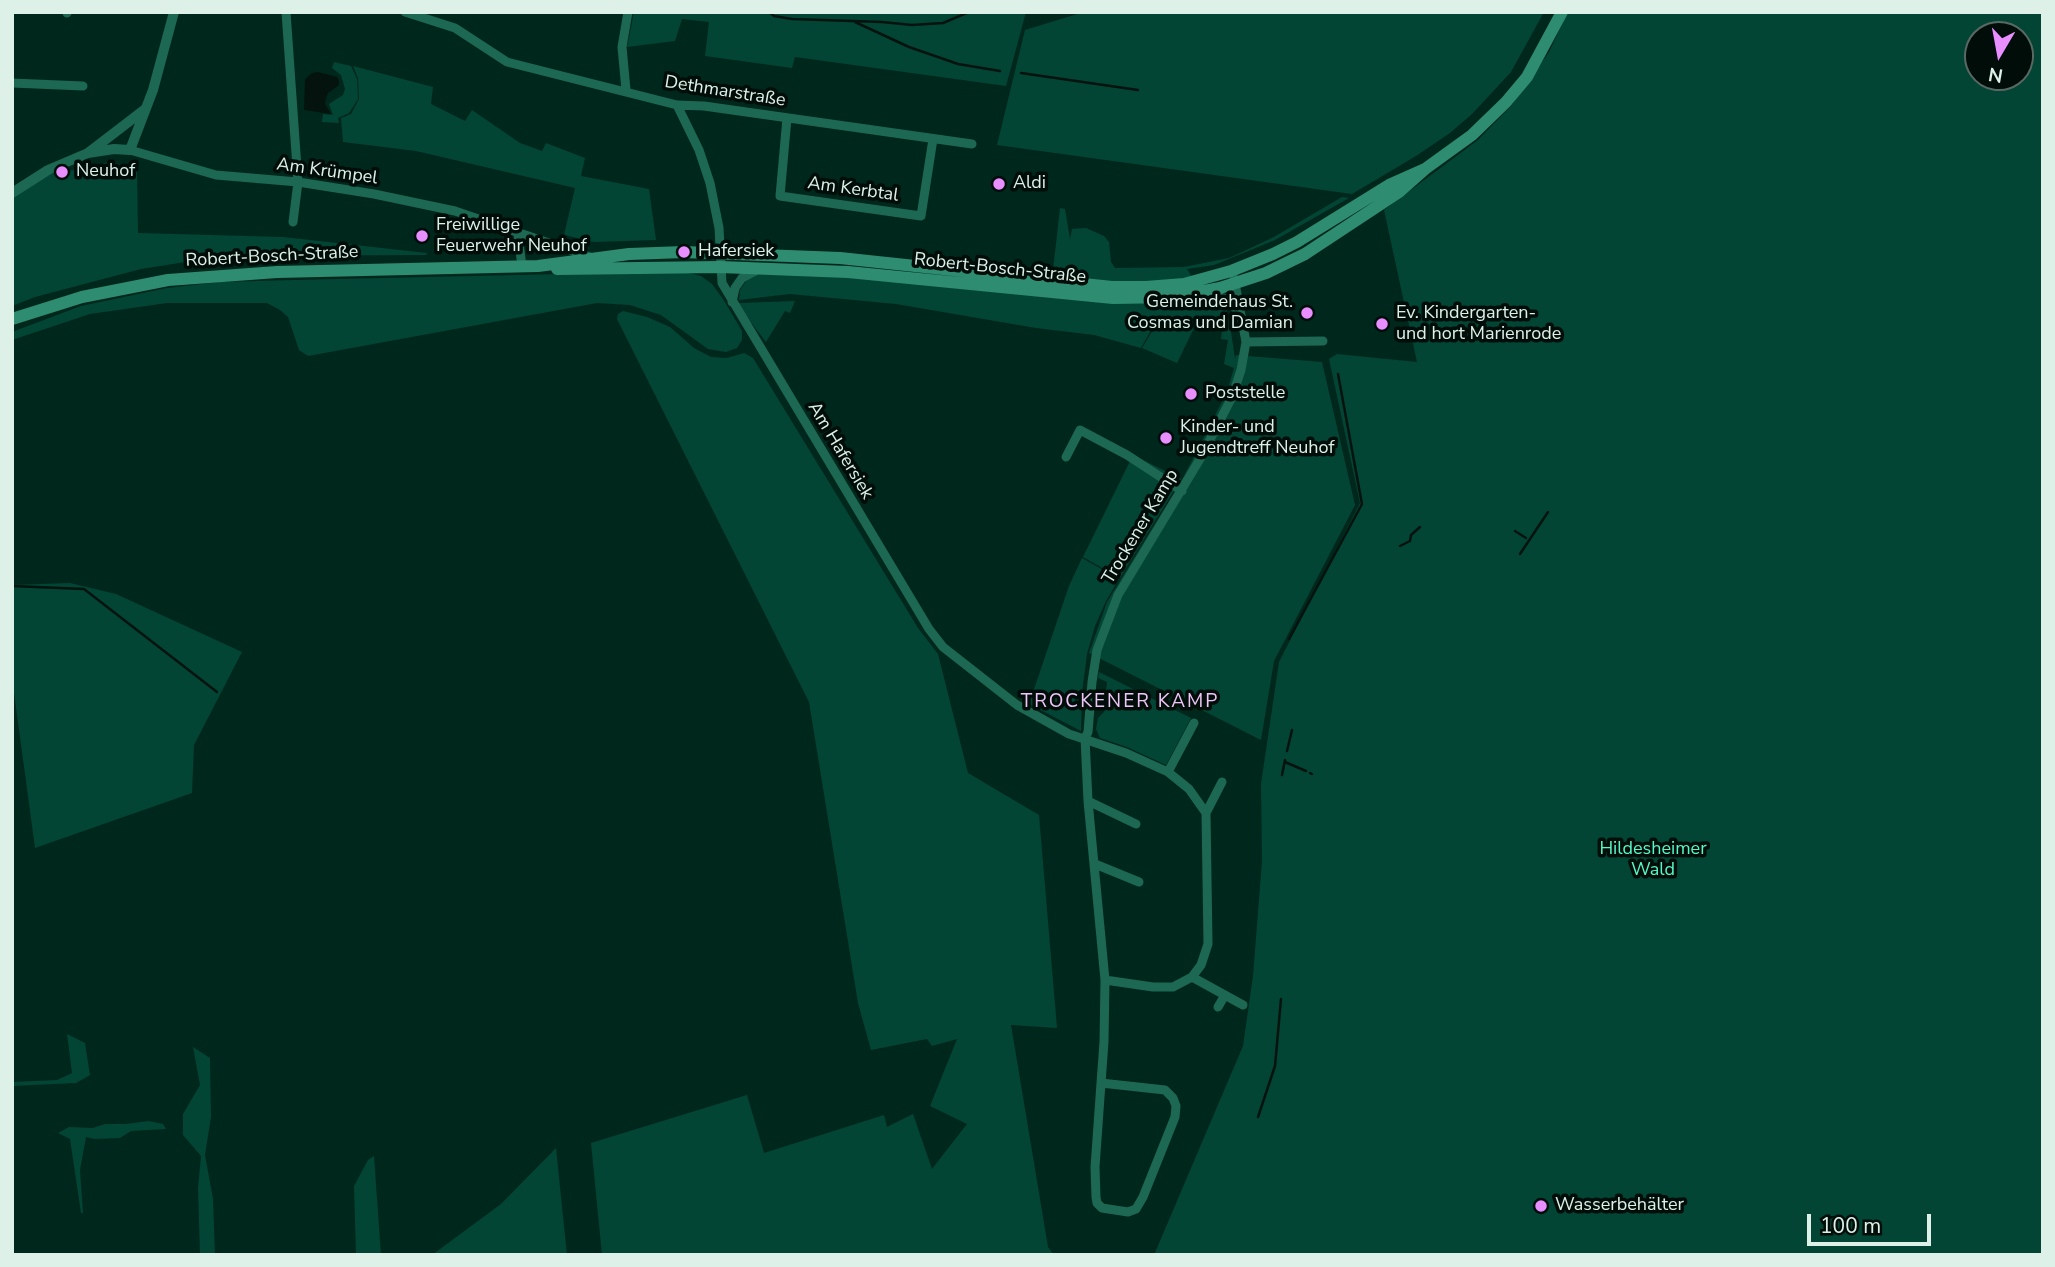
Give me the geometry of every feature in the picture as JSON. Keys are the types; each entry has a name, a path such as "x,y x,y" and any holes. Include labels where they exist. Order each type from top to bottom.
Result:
{"main road":[{"name":"Robert-Bosch-Straße","path":"538,266 553,270 761,268 934,279 1113,298 1146,299 1201,293 1234,278 1297,242 1389,185 1424,169 1472,135 1506,103 1527,77 1562,12"},
{"name":"Robert-Bosch-Straße","path":"12,319 82,297 168,280 277,272 522,267 592,258 684,252 840,258 1112,287 1146,287 1234,278"}],"street":[{"path":"12,193 48,170 88,153 114,149 130,150 157,77 174,12"},
{"path":"286,12 298,182 293,222"},
{"name":"Dethmarstraße","path":"405,12 455,28 507,62 677,105 972,145"},
{"path":"625,90 622,47 628,12"},
{"path":"12,83 83,86"},
{"name":"Am Hafersiek","path":"677,105 695,139 710,183 719,228 722,283 916,609 943,647 1017,705 1069,734 1085,737 1168,772 1189,789 1206,813"},
{"path":"88,153 144,110"},
{"name":"Am Kerbtal","path":"787,118 780,196 921,216 933,139"},
{"name":"Am Krümpel","path":"130,150 216,175 298,182 455,211 592,258"},
{"path":"518,234 522,267"},
{"path":"732,302 735,288 742,278 761,268"},
{"name":"Trockener Kamp","path":"1101,1083 1165,1090 1176,1106 1175,1117 1143,1197 1136,1209 1128,1212 1102,1208 1097,1203 1095,1167 1105,980 1088,801 1085,737 1088,732 1094,666 1106,623 1124,581 1182,491 1232,397 1246,342 1234,278"},
{"path":"1201,293 1227,299 1236,306 1243,318"},
{"path":"1246,342 1323,341"},
{"path":"1066,457 1080,430 1127,455 1182,491"},
{"path":"1168,772 1194,723"},
{"path":"1105,980 1173,987 1192,978 1201,965 1208,944 1206,813 1222,782"},
{"path":"1088,801 1136,824"},
{"path":"1095,864 1139,882"},
{"path":"1192,978 1243,1005"},
{"path":"1218,1007 1225,995"}],"green space":[{"path":"634,12 1026,12 1006,86 795,57 792,68 705,56 709,22 682,19 675,41 627,47"},
{"path":"1084,12 1544,12 1511,72 1472,114 1416,156 1352,194 997,145 1025,30"},
{"name":"Hildesheimer Wald","path":"1568,12 2043,12 2043,1255 1154,1255 1243,1046 1253,976 1262,861 1261,784 1279,662 1360,503 1329,359 1337,354 1417,362 1384,210 1478,140 1511,106 1549,52"},
{"path":"334,62 351,66 357,79 358,99 349,113 338,118 339,123 322,122 323,114 333,115 329,104 343,95 345,89 341,75 332,68"},
{"path":"353,66 433,87 431,104 465,121 472,110 520,143 542,151 546,143 585,158 581,176 649,189 656,240 594,242 564,235 575,188 416,151 343,142 341,118 351,114 359,99 358,78"},
{"path":"109,161 137,170 138,233 283,237 427,253 224,256 141,269 35,297 12,306 12,195 50,174 98,166"},
{"path":"1342,197 1349,198 1275,240 1214,265 1187,269 1194,280 1135,285 1057,277 1053,270 1060,208 1065,209 1070,239 1072,229 1086,228 1104,236 1109,242 1111,262 1115,268 1184,267 1229,258 1274,237"},
{"path":"766,272 1183,299 1223,296 1235,359 1236,355 1322,362 1355,505 1274,661 1261,740 1089,653 1107,602 1182,480 1227,392 1234,368 1224,364 1228,340 1221,339 1223,323 1155,323 1141,348 1094,335 896,304 790,294 739,300 740,290 746,281"},
{"path":"688,273 701,276 712,284 723,299 742,331 742,340 737,348 726,352 708,349 661,315 630,305 597,303 308,356 299,350 288,317 267,303 167,303 90,314 12,340 12,332 81,306 167,288 221,282"},
{"path":"795,301 790,313 785,311 766,342 739,303"},
{"path":"623,311 670,327 694,348 711,357 727,358 744,353 753,358 918,628 938,654 968,773 1039,815 1057,1028 1011,1025 1048,1247 1054,1255 602,1255 591,1143 747,1095 764,1153 884,1115 887,1127 913,1114 932,1169 967,1124 930,1106 957,1039 932,1046 927,1039 871,1050 858,1003 809,702 617,319 618,314"},
{"path":"1197,322 1177,363 1142,348 1156,325"},
{"path":"1133,455 1181,479 1120,578 1083,557"},
{"path":"1082,558 1119,579 1095,626 1087,654 1081,731 1029,704 1069,586"},
{"path":"70,583 116,594 242,652 194,745 192,793 35,848 12,678 12,585"},
{"path":"1099,672 1191,718 1166,765 1100,738 1096,729 1098,718 1104,712 1107,682 1098,678"},
{"path":"67,1034 85,1043 90,1075 76,1083 12,1086 12,1082 57,1080 72,1073"},
{"path":"193,1047 210,1058 211,1117 205,1155 213,1199 215,1255 200,1255 198,1188 201,1156 183,1135 183,1114 200,1085"},
{"path":"149,1121 163,1124 166,1129 131,1131 120,1138 86,1137 80,1170 81,1213 70,1139 58,1133 69,1127 93,1128 105,1124"},
{"path":"556,1148 567,1255 432,1255 501,1204"},
{"path":"374,1156 381,1255 356,1255 354,1186 368,1160"}],"shaded area":[{"path":"318,72 337,77 339,81 339,85 328,93 326,98 325,104 331,114 304,110 305,79"}],"waterway":[{"path":"769,12 774,16 792,19 912,25 943,23 969,12"},
{"path":"855,22 909,47 958,64 1000,71"},
{"path":"1021,73 1138,90"},
{"path":"1289,639 1362,504 1338,374"},
{"path":"1520,554 1548,512"},
{"path":"1400,546 1410,541 1411,535 1420,527"},
{"path":"1515,531 1526,538"},
{"path":"12,586 84,589 217,692"},
{"path":"1287,751 1292,730"},
{"path":"1282,775 1285,760"},
{"path":"1285,762 1306,771"},
{"path":"1258,1117 1275,1066 1281,999"}],"place":[{"name":"Neuhof","path":"62,172"},
{"name":"Aldi","path":"999,184"},
{"name":"Freiwillige Feuerwehr Neuhof","path":"422,236"},
{"name":"Hafersiek","path":"684,252"},
{"name":"Gemeindehaus St. Cosmas und Damian","path":"1307,313"},
{"name":"Ev. Kindergarten- und hort Marienrode","path":"1382,324"},
{"name":"Poststelle","path":"1191,394"},
{"name":"Kinder- und Jugendtreff Neuhof","path":"1166,438"},
{"name":"Wasserbehälter","path":"1541,1206"}],"district":[{"name":"TROCKENER KAMP","path":"1120,702"}]}
